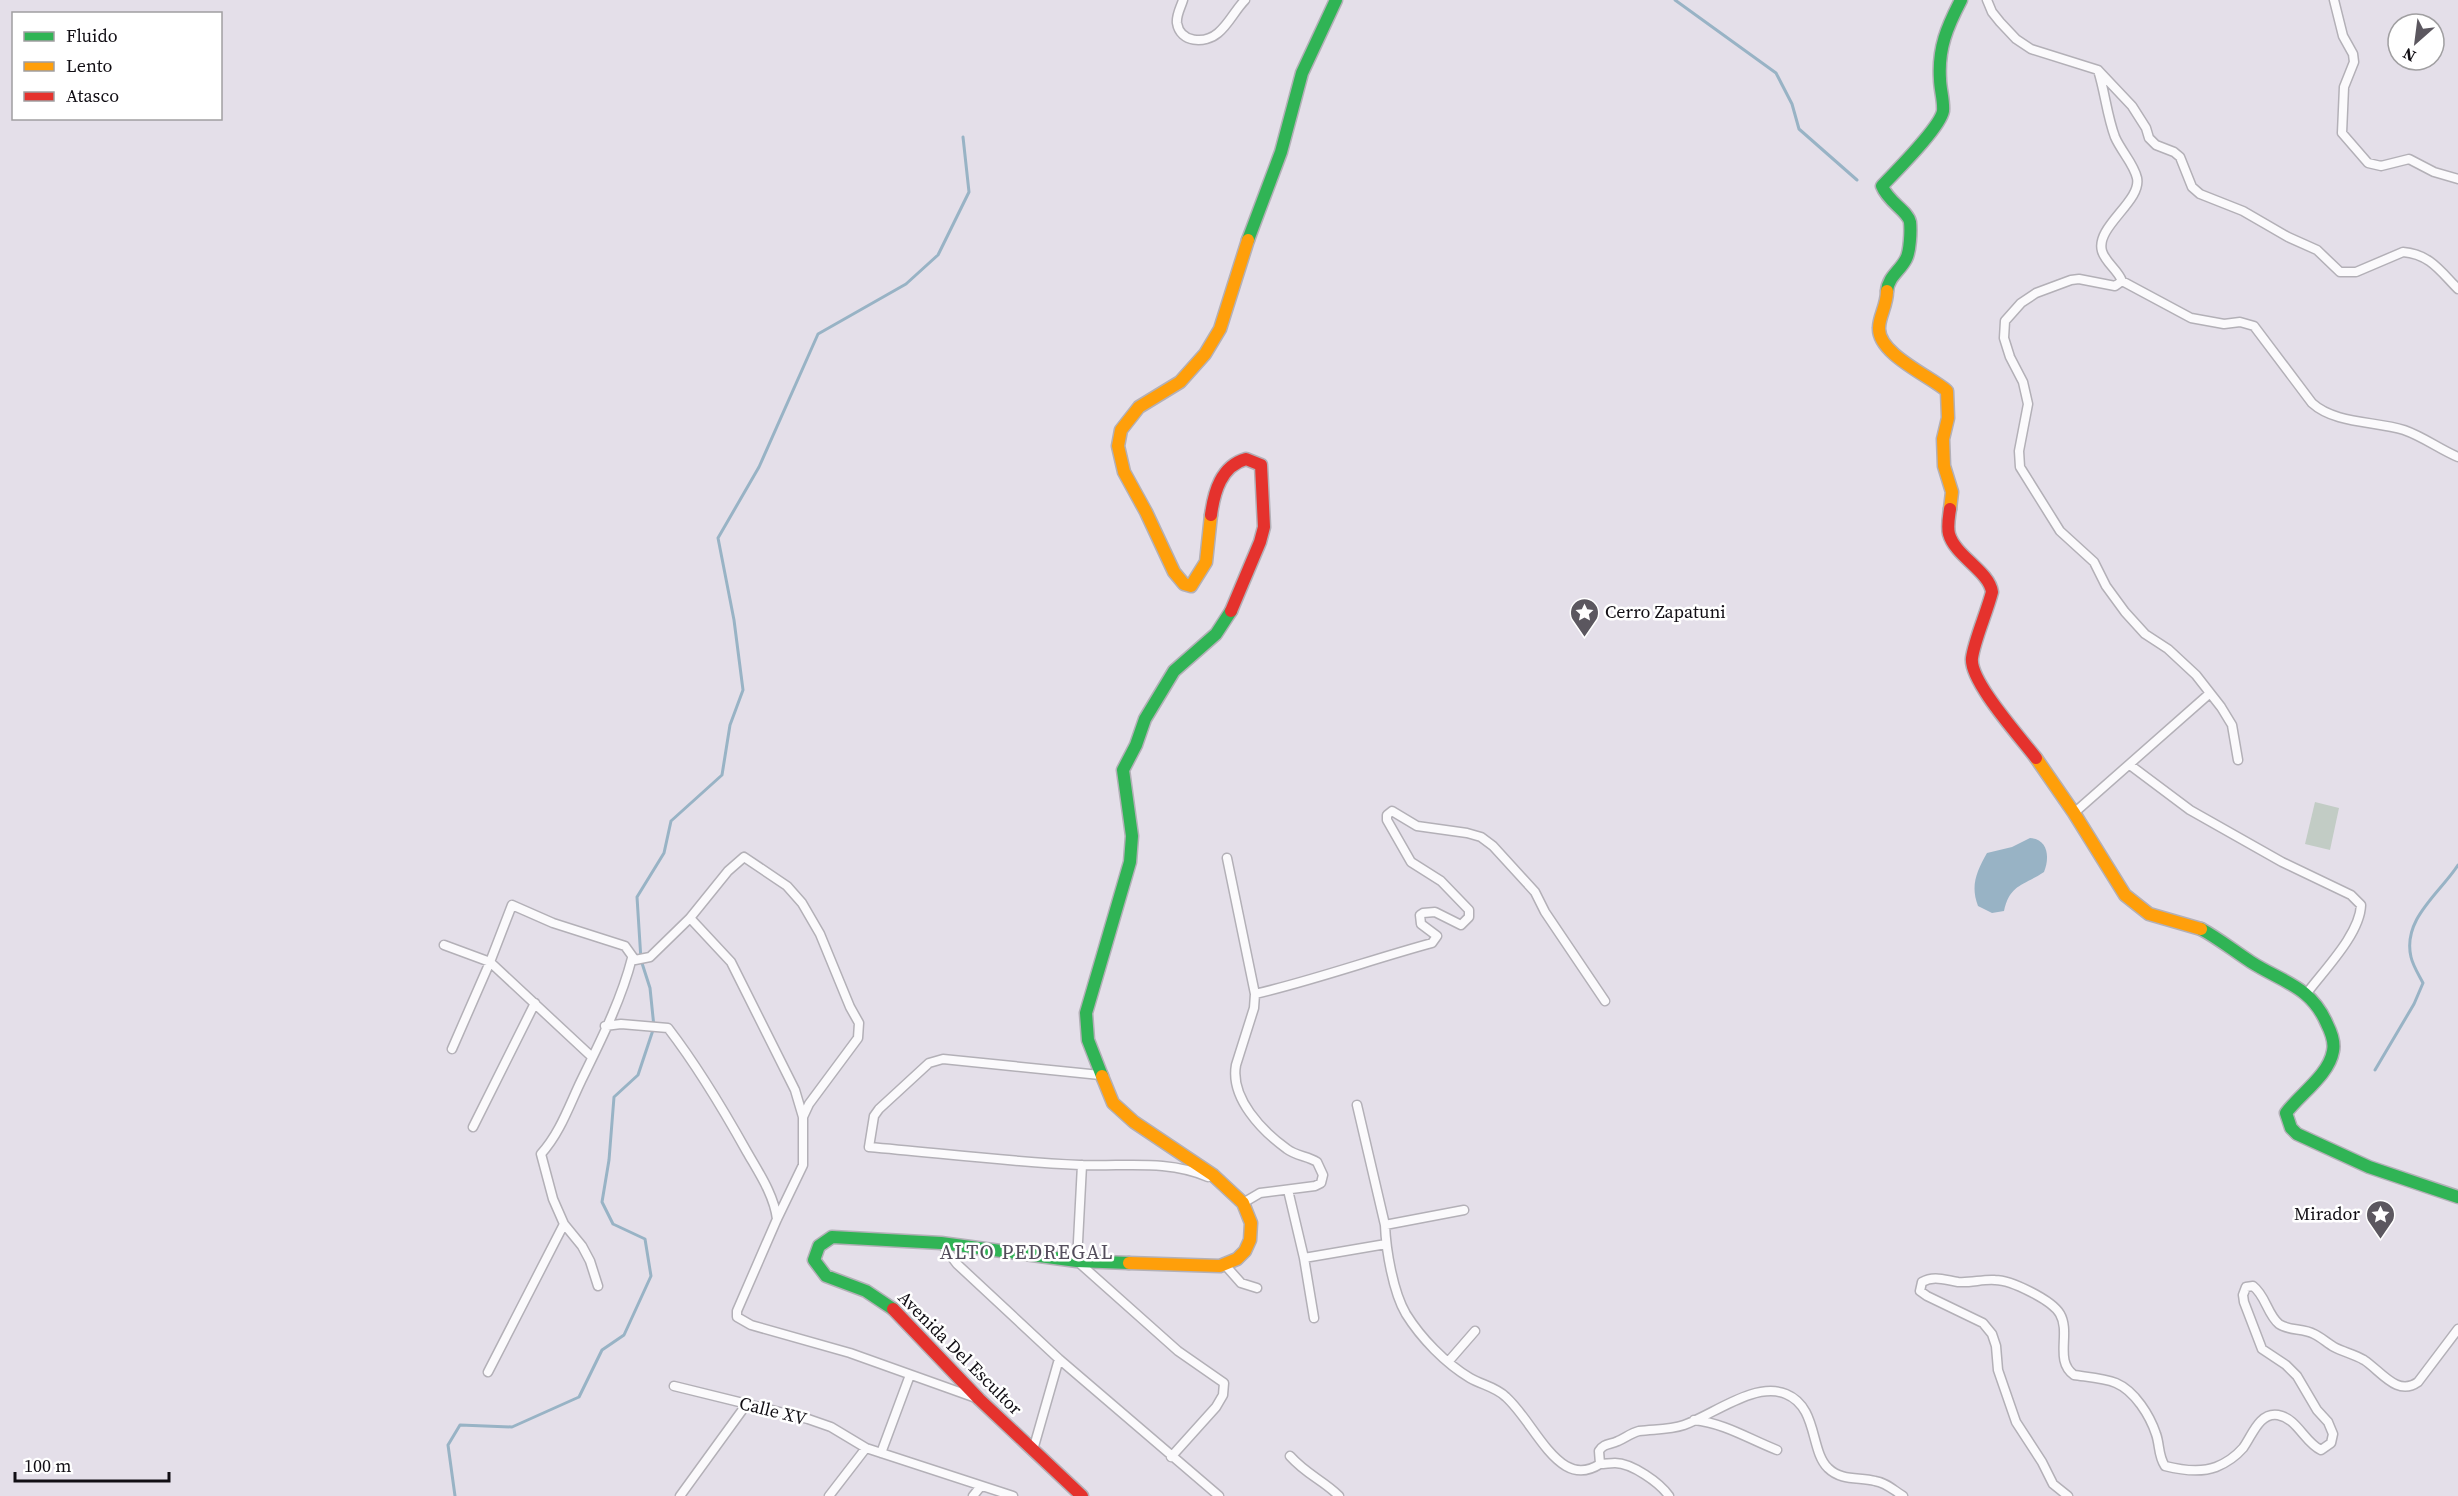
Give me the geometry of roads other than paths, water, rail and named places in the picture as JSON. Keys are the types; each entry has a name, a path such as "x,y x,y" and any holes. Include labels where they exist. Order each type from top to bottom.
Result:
{"street":[{"path":"1183,0 1177,23 1180,31 1188,38 1198,41 1209,39 1218,32 1245,0"},
{"path":"1257,1288 1241,1283 1225,1265 1241,1255 1250,1240 1251,1223 1243,1203 1192,1159 1121,1111 1113,1103 1088,1040 1086,1013 1130,862 1132,836 1123,770 1136,745 1145,719 1173,671 1216,634 1234,606 1252,566 1264,527 1261,465 1251,458 1245,458 1232,465 1224,475 1212,506 1205,563 1191,585 1184,584 1168,562 1146,512 1124,472 1118,446 1121,430 1139,407 1180,382 1205,354 1220,329 1250,235 1281,152 1302,73 1336,0"},
{"path":"1961,0 1945,30 1940,54 1939,89 1943,112 1931,132 1882,186 1886,197 1904,212 1910,221 1907,258 1887,286 1887,303 1879,325 1879,332 1883,341 1906,365 1934,380 1947,391 1948,418 1943,439 1944,466 1952,492 1948,523 1949,535 1965,558 1991,584 1992,592 1972,657 1972,669 1993,703 2041,764 2125,895 2137,908 2163,920 2189,924 2210,934 2250,962 2307,993 2327,1022 2332,1034 2333,1051 2327,1066 2286,1113 2291,1128 2297,1134 2369,1167 2458,1197"},
{"path":"1987,0 1992,12 2000,22 2031,49 2098,70 2132,106 2156,145 2180,157 2192,187 2200,194 2243,211 2288,237 2317,250 2340,272 2356,272 2403,252 2411,252 2427,259 2439,268 2458,289"},
{"path":"2334,0 2343,36 2353,54 2354,62 2344,87 2342,133 2368,163 2381,166 2409,159 2434,172 2458,179"},
{"path":"2098,70 2116,139 2137,178 2135,191 2111,224 2102,244 2102,252 2118,272 2122,281 2191,318 2224,324 2240,322 2254,326 2312,403 2320,410 2338,417 2403,430 2426,438 2458,457"},
{"path":"2122,281 2115,286 2079,279 2057,284 2020,303 2005,321 2004,338 2010,357 2023,382 2028,404 2019,451 2020,466 2060,531 2094,562 2106,586 2126,612 2145,634 2168,649 2189,668 2221,707 2232,725 2238,760"},
{"path":"2074,813 2209,694"},
{"path":"2130,765 2190,810 2282,862 2351,895 2361,905 2359,918 2350,934 2307,993"},
{"path":"1255,994 1298,984 1343,968 1432,943 1437,936 1421,924 1420,915 1423,913 1435,912 1461,925 1469,917 1468,910 1441,881 1411,862 1387,820 1387,814 1392,812 1417,826 1467,833 1481,837 1493,846 1535,892 1545,912 1605,1001"},
{"path":"634,959 650,957 690,918 728,871 744,857 792,891 802,903 820,934 850,1007 859,1023 858,1038 809,1104 803,1117"},
{"path":"1227,858 1255,994 1254,1008 1234,1074 1236,1089 1240,1100 1252,1116 1288,1150 1317,1162 1323,1175 1321,1183 1260,1193 1243,1203"},
{"path":"452,1049 512,905 553,923 625,946 634,959"},
{"path":"690,918 731,962 795,1090 803,1117 803,1165 737,1311 737,1317 750,1325 850,1353 979,1399"},
{"path":"444,945 490,962 592,1058"},
{"path":"598,1286 590,1261 582,1246 564,1224 553,1199 541,1154 554,1140 634,959"},
{"path":"473,1126 535,1003"},
{"path":"605,1026 621,1024 668,1028 716,1097 763,1180 775,1207 777,1219"},
{"path":"1100,1075 943,1059 929,1063 879,1109 874,1116 869,1147 1082,1165 1135,1163 1191,1169 1222,1183"},
{"path":"1357,1105 1385,1225 1386,1244 1406,1313 1418,1330 1448,1362 1471,1379 1505,1395 1564,1465 1583,1471 1591,1470 1600,1464 1615,1463 1630,1468 1662,1486 1669,1496"},
{"path":"1082,1165 1077,1261 1178,1351 1224,1383 1223,1395 1216,1407 1171,1457"},
{"path":"1288,1190 1304,1258 1314,1318"},
{"path":"1385,1225 1464,1210"},
{"path":"488,1372 564,1224"},
{"name":"Avenida Del Escultor","path":"1082,1496 979,1399 894,1310 866,1291 826,1276 814,1260 819,1246 832,1237 941,1244 1077,1261 1225,1265"},
{"path":"941,1244 957,1264 1059,1359 1219,1496"},
{"path":"1304,1258 1386,1244"},
{"path":"2068,1496 2053,1484 2042,1462 2016,1422 1998,1370 1996,1346 1992,1334 1983,1323 1920,1291 1922,1282 1928,1278 1959,1282 1998,1280 2052,1304 2061,1315 2064,1328 2064,1356 2069,1371 2074,1375 2117,1383 2130,1393 2153,1426 2165,1466 2188,1470 2214,1468 2228,1461 2241,1450 2259,1422 2267,1417 2278,1415 2289,1420 2314,1447 2321,1450 2331,1443 2333,1434 2328,1422 2296,1376 2262,1349 2244,1302 2243,1295 2246,1287 2253,1286 2260,1292 2275,1320 2282,1326 2314,1333 2335,1348 2362,1359 2403,1388 2410,1388 2418,1382 2458,1329"},
{"path":"1448,1362 1475,1331"},
{"path":"1033,1450 1059,1359"},
{"path":"910,1375 881,1453 1011,1496"},
{"name":"Calle XV","path":"674,1386 808,1419 831,1427 866,1448 881,1453"},
{"path":"1600,1464 1599,1451 1606,1444 1617,1442 1639,1431 1681,1426 1764,1391 1777,1391 1789,1395 1805,1412 1827,1468 1838,1475 1888,1484 1903,1496"},
{"path":"680,1496 746,1405"},
{"path":"1694,1420 1729,1428 1777,1450"},
{"path":"828,1496 866,1448"},
{"path":"1290,1456 1306,1473 1329,1485 1340,1496"},
{"path":"973,1496 981,1486"}],"water":[{"path":"2030,838 2044,845 2047,861 2044,872 2014,890 2004,911 1992,913 1978,906 1975,891 1976,878 1987,853 2012,847"}],"waterway":[{"path":"1675,0 1776,73 1792,104 1799,129 1857,180"},
{"path":"455,1496 448,1445 460,1425 512,1427 579,1397 602,1350 624,1335 651,1276 645,1239 613,1224 602,1202 609,1160 614,1097 638,1075 654,1027 650,988 641,960 637,897 664,853 671,821 722,775 730,725 743,690 734,620 718,538 759,467 818,334 906,284 938,255 969,192 963,137"},
{"path":"2375,1070 2414,1004 2423,983 2411,957 2412,931 2424,907 2458,865"}],"place":[{"name":"Cerro Zapatuni","path":"1584,638"},
{"name":"Mirador","path":"2381,1240"}],"district":[{"name":"ALTO PEDREGAL","path":"1027,1252"}]}
